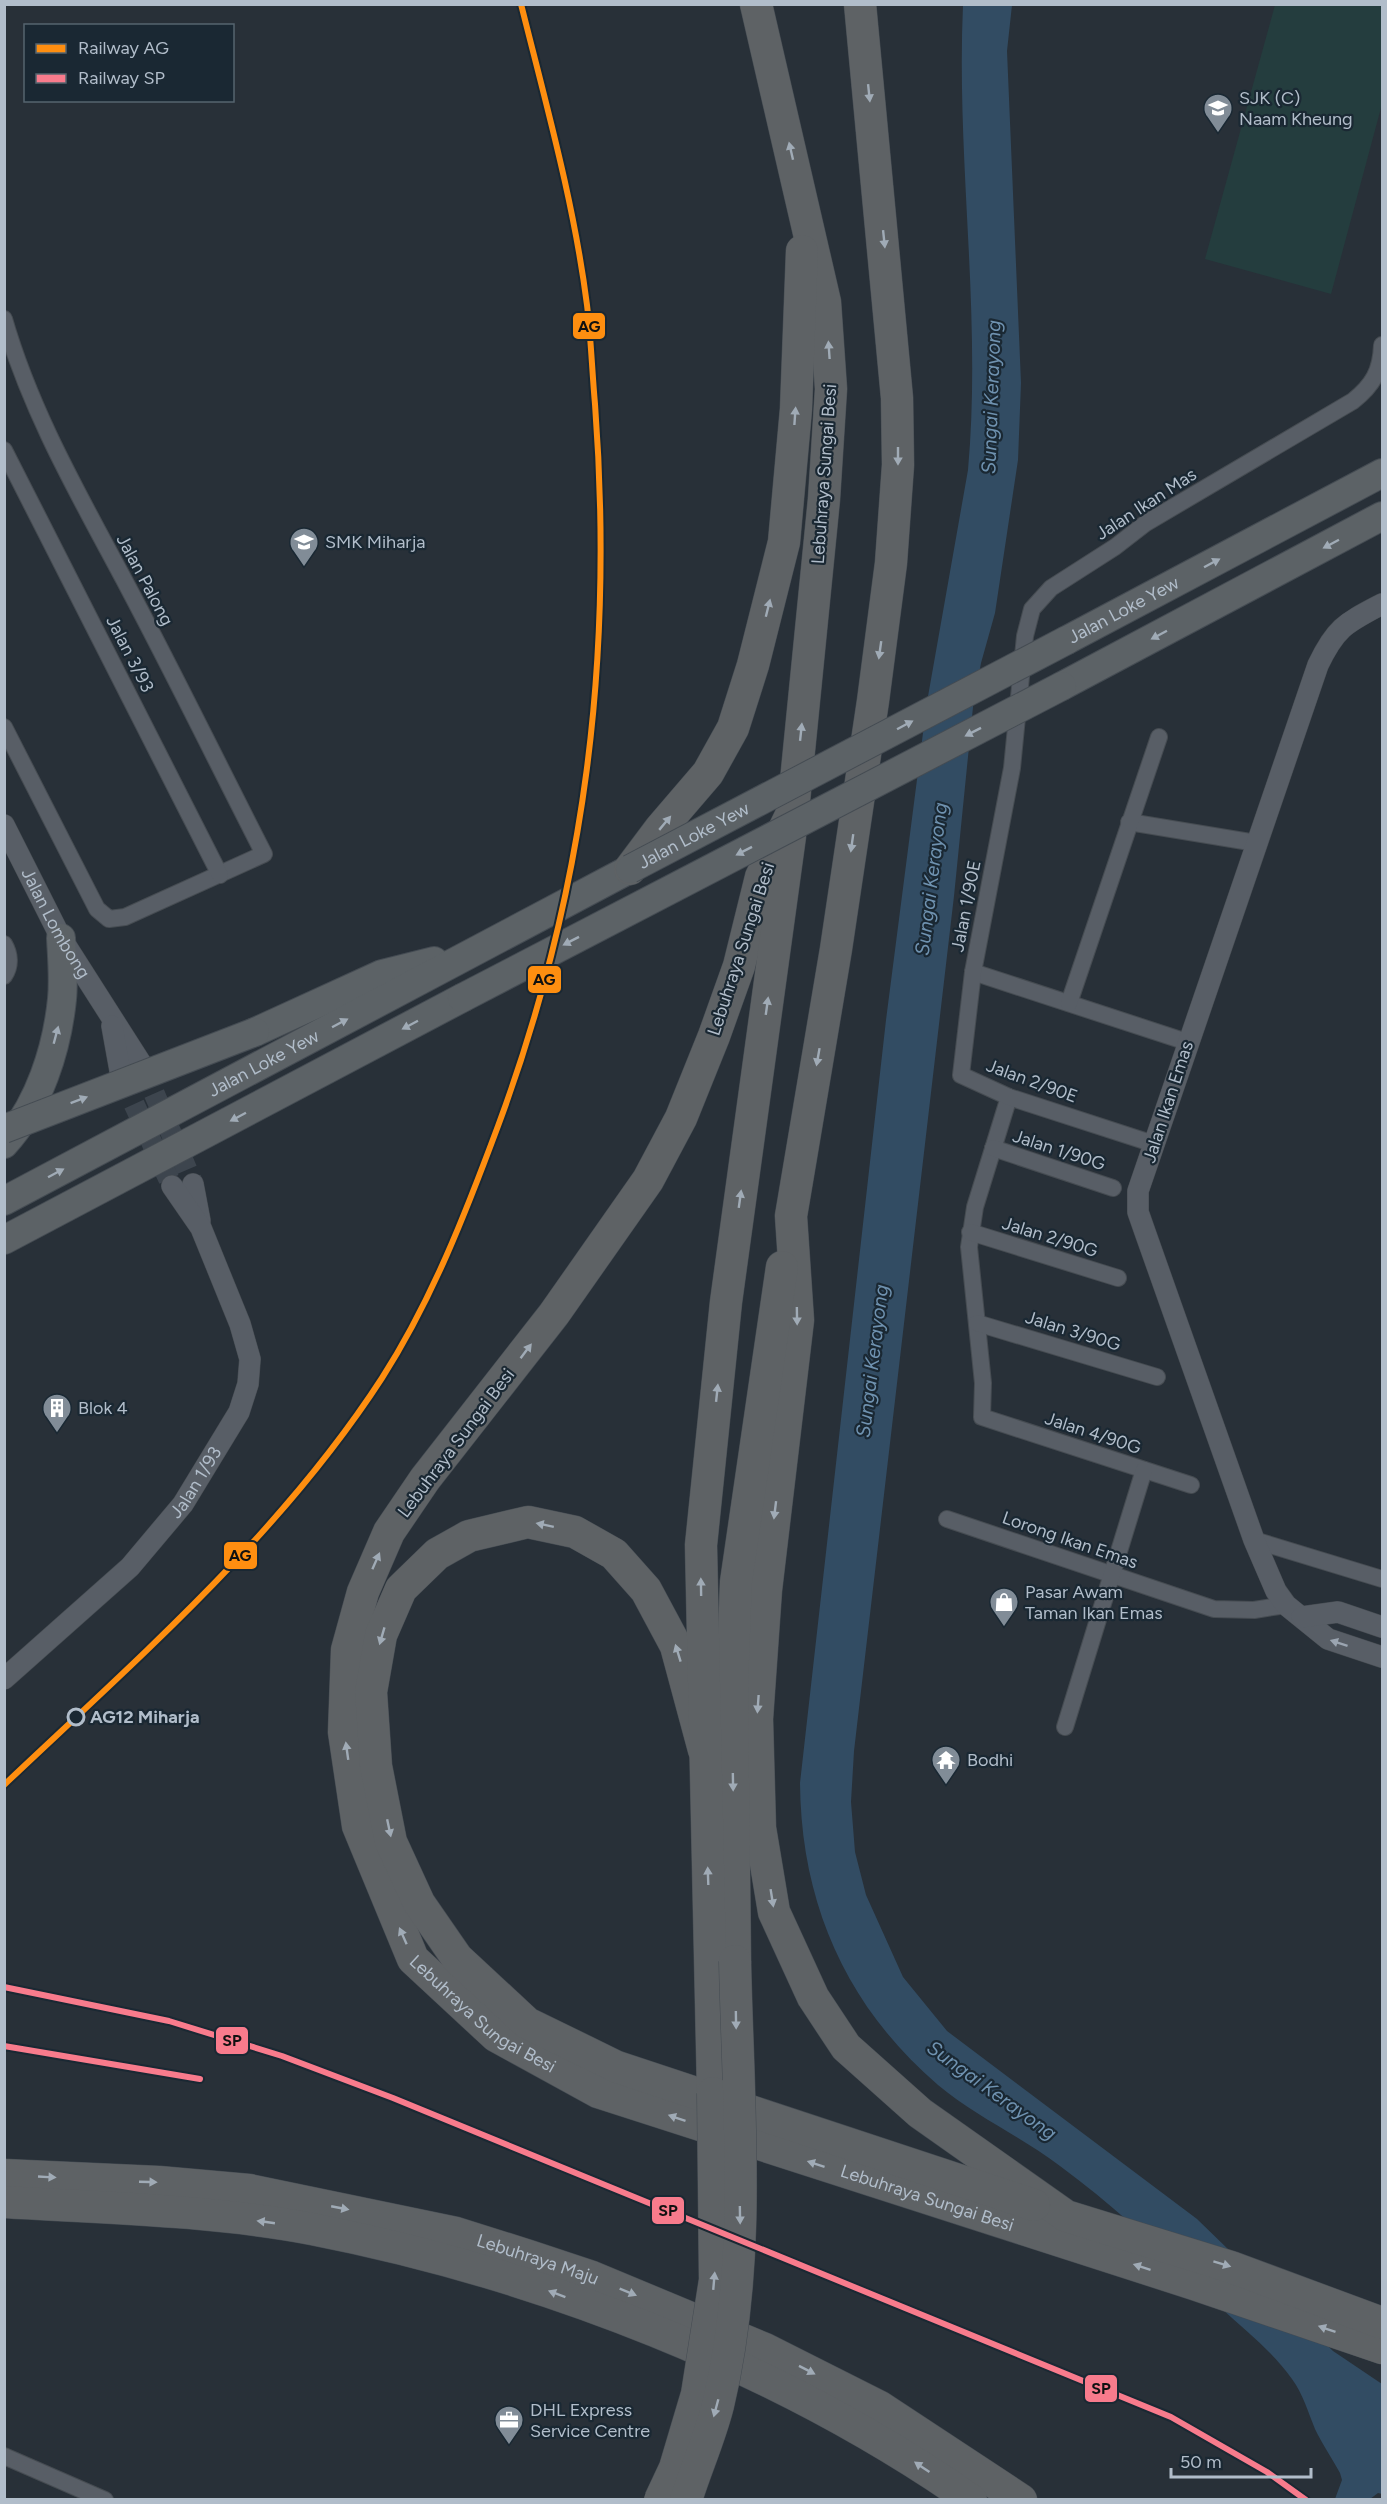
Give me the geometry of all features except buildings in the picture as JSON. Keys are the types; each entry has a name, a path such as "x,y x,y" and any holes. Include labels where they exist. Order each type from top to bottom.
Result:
{"highway":[{"name":"Lebuhraya Sungai Besi","path":"756,4 825,302 831,389 824,499 793,811 760,877 739,966 710,1046 681,1118 648,1180 554,1314 425,1479 389,1532 363,1592 347,1650 344,1732 358,1826 413,1959 496,2036 598,2092 772,2150 1194,2284 1383,2348"},
{"path":"660,2499 675,2468 697,2394 715,2280 736,1582 791,1216 836,949 891,563 898,465 897,398 860,4"},
{"path":"630,869 660,829 708,773 733,728 753,665 784,542 796,409 804,208"},
{"name":"Jalan Loke Yew","path":"4,1201 1383,472"},
{"name":"Jalan Loke Yew","path":"4,1240 1383,516"},
{"path":"686,2499 718,2405 732,2317 741,2228 723,1959 704,1750 701,1545 726,1302 793,811"},
{"path":"4,1144 16,1131 34,1099 58,1029 62,996 61,938"},
{"path":"4,1129 255,1032 382,974 476,951"},
{"path":"791,1216 798,1320 766,1590 757,1719 760,1828 774,1912 813,1997 846,2047 920,2113 1066,2216"},
{"path":"704,1750 676,1646 646,1590 614,1554 575,1532 528,1522 470,1536 436,1554 401,1589 381,1635 371,1692 376,1766 392,1842 419,1903 457,1958 527,2023 617,2067 1066,2216 1231,2267 1383,2323"},
{"name":"Lebuhraya Maju","path":"4,2175 161,2210 312,2229 439,2258 548,2291 717,2357 842,2418 971,2499"},
{"name":"Lebuhraya Maju","path":"4,2202 159,2182 249,2190 456,2233 592,2277 765,2349 880,2407 1021,2499"}],"street":[{"name":"Jalan Palong","path":"4,319 18,367 57,455 264,854 220,875"},
{"name":"Jalan Ikan Mas","path":"1012,749 1029,618 1032,609 1051,588 1115,547 1146,523 1353,401 1369,388 1381,367 1383,345"},
{"name":"Jalan 3/93","path":"4,450 220,875"},
{"name":"Jalan Ikan Emas","path":"1383,604 1352,620 1331,638 1317,665 1138,1191 1138,1212 1254,1540 1276,1591 1294,1611 1328,1639 1383,1657"},
{"path":"4,727 97,909 109,919 125,917 220,875"},
{"path":"1069,1003 1159,737"},
{"name":"Jalan 1/90E","path":"1012,749 1012,768 973,972 1187,1042"},
{"path":"1129,822 1256,843"},
{"name":"Jalan Lombong","path":"4,825 61,938 110,1019 142,1065"},
{"path":"4,944 9,953 8,970 4,975"},
{"name":"Jalan 2/90E","path":"973,972 961,1075 1009,1097 1154,1144"},
{"name":"Jalan Lombong","path":"110,1019 121,1076"},
{"path":"977,1323 970,1232 975,1207 1009,1097"},
{"name":"Jalan 1/90G","path":"993,1148 1113,1188"},
{"name":"Jalan 1/93","path":"4,1679 130,1567 183,1504 239,1412 248,1384 250,1359 240,1324 182,1185"},
{"name":"Jalan 2/90G","path":"970,1232 1118,1278"},
{"name":"Jalan 3/90G","path":"977,1323 1157,1377"},
{"name":"Jalan 4/90G","path":"977,1323 983,1383 982,1417 1191,1485"},
{"path":"1065,1727 1144,1470"},
{"name":"Lorong Ikan Emas","path":"947,1519 1214,1609 1294,1611"},
{"path":"1254,1540 1383,1579"},
{"path":"1294,1611 1338,1612 1383,1627"},
{"path":"4,2456 105,2499"}],"green space":[{"path":"1275,5 1382,5 1382,104 1331,294 1205,259"}],"water":[{"name":"Sungai Kerayong","path":"963,5 1012,5 1007,51 1021,383 1018,460 995,613 981,663 973,707 954,896 854,1751 851,1802 855,1852 866,1895 903,1977 947,2031 1197,2219 1333,2351 1382,2384 1382,2494 1378,2493 1370,2499 1335,2499 1342,2480 1340,2473 1318,2435 1296,2385 1258,2342 1123,2216 1045,2155 983,2117 938,2085 906,2054 878,2021 854,1986 835,1949 820,1910 809,1870 802,1827 800,1783 886,1020 927,702 968,470 972,412 972,354 963,121"}],"tunnel":[{"path":"142,1065 193,1184"},
{"path":"121,1076 172,1186"}],"rail line":[{"name":"AG","path":"4,1785 156,1642 253,1542 299,1490 342,1435 382,1378 417,1318 447,1255 498,1126 528,1037 553,949 572,860 587,771 596,681 600,590 600,498 590,330 575,229 521,4"},
{"name":"SP","path":"4,1987 169,2021 282,2056 393,2098 1171,2417 1267,2472 1306,2500"},
{"name":"SP","path":"4,2046 200,2079"}],"place":[{"name":"SJK (C) Naam Kheung","path":"1218,134"},
{"name":"SMK Miharja","path":"304,568"},
{"name":"Blok 4","path":"57,1434"},
{"name":"Pasar Awam Taman Ikan Emas","path":"1004,1628"},
{"name":"AG12 Miharja","path":"76,1717"},
{"name":"Bodhi","path":"946,1786"},
{"name":"DHL Express Service Centre","path":"509,2446"}]}
